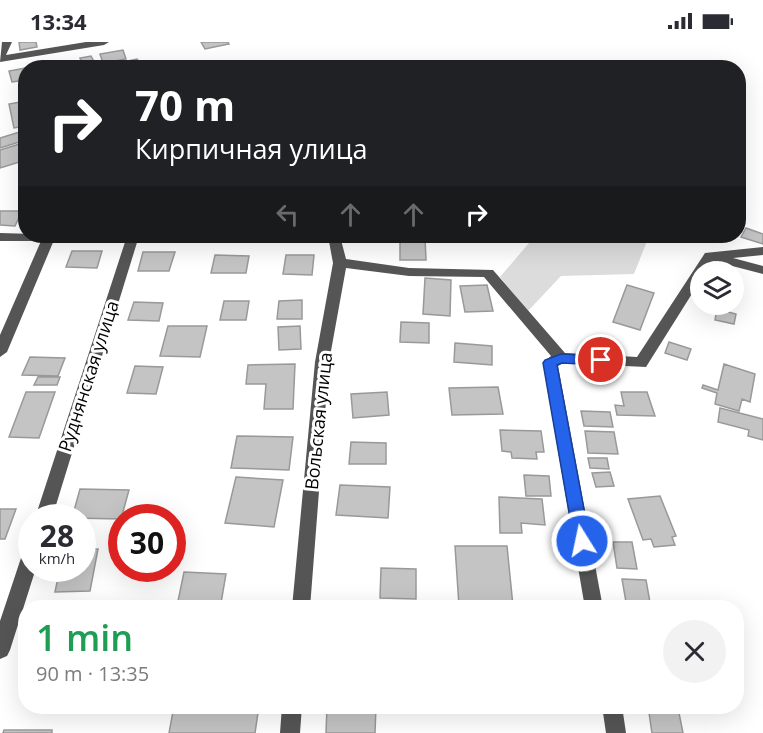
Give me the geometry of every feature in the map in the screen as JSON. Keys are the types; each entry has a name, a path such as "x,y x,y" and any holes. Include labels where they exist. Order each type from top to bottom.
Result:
{"street":[{"path":"0,58 7,42"},
{"path":"0,58 104,42"},
{"path":"0,237 18,237"},
{"path":"0,352 46,243"},
{"name":"Руднянская улица","path":"47,504 131,243"},
{"name":"Вольская улица","path":"302,600 322,362 340,263 336,243"},
{"path":"710,256 763,251"},
{"path":"710,256 763,270"},
{"path":"593,600 550,363 561,358 641,363 710,256"},
{"path":"340,263 409,272 488,273 561,358"},
{"path":"0,650 22,582"},
{"path":"290,733 291,714"},
{"path":"613,714 616,733"}],"shaded area":[{"path":"529,243 646,243 634,274 561,276 528,311 500,277"}],"building":[{"path":"19,42 36,42 37,47 20,50"},
{"path":"201,42 228,42 229,44 205,49"},
{"path":"123,50 126,59 102,60 100,54"},
{"path":"91,56 93,60 81,60 80,58"},
{"path":"18,69 18,81 12,82 9,71"},
{"path":"18,102 18,127 14,128 9,104"},
{"path":"18,132 18,142 0,148 0,138"},
{"path":"18,144 18,162 0,168 0,150"},
{"path":"0,211 18,211 15,226 0,225"},
{"path":"746,228 763,234 763,244 746,239"},
{"path":"400,243 425,243 426,260 400,260"},
{"path":"72,251 102,251 97,268 66,267"},
{"path":"143,252 175,252 169,271 138,271"},
{"path":"215,255 249,256 246,273 211,273"},
{"path":"286,255 314,255 312,275 283,274"},
{"path":"425,278 451,280 450,316 423,314"},
{"path":"487,285 493,311 465,312 460,286"},
{"path":"627,285 654,293 640,330 613,322"},
{"path":"302,300 302,319 277,319 279,301"},
{"path":"224,301 249,301 246,320 220,320"},
{"path":"134,302 163,303 159,321 128,320"},
{"path":"716,315 736,315 734,324 715,320"},
{"path":"401,322 429,323 429,343 400,342"},
{"path":"168,326 207,326 200,357 160,356"},
{"path":"300,326 301,349 279,350 278,327"},
{"path":"669,342 691,349 687,360 665,353"},
{"path":"455,343 492,346 492,365 454,362"},
{"path":"30,357 65,358 58,376 22,375"},
{"path":"295,364 293,409 264,409 266,384 246,384 248,365"},
{"path":"724,364 755,374 750,402 742,399 739,411 715,404 717,393 702,388 703,385 718,390"},
{"path":"135,366 163,367 156,394 127,393"},
{"path":"38,377 60,377 57,385 34,385"},
{"path":"498,387 503,414 452,415 449,388"},
{"path":"26,392 55,392 39,438 9,437"},
{"path":"387,392 389,415 353,418 351,394"},
{"path":"621,392 647,392 655,416 617,415 615,405 624,406"},
{"path":"720,408 763,419 763,440 748,436 749,430 718,422"},
{"path":"581,411 610,412 613,427 584,426"},
{"path":"500,430 541,431 544,452 536,452 537,459 512,458 511,452 502,451"},
{"path":"585,431 614,432 618,454 588,453"},
{"path":"237,436 293,437 289,470 231,468"},
{"path":"351,442 386,443 386,464 349,464"},
{"path":"588,458 607,458 609,469 590,468"},
{"path":"610,472 614,486 596,487 592,473"},
{"path":"524,475 549,476 551,496 526,496"},
{"path":"236,477 283,480 274,527 225,523"},
{"path":"340,485 390,487 388,518 336,515"},
{"path":"80,489 129,490 125,504 108,504 108,519 96,518 96,504 76,504"},
{"path":"660,496 676,536 672,537 675,545 654,547 651,539 643,540 628,499"},
{"path":"499,497 542,499 545,525 521,523 522,533 500,533"},
{"path":"0,509 16,509 5,539 0,539"},
{"path":"613,542 632,542 637,569 617,568"},
{"path":"455,546 507,546 512,600 459,600"},
{"path":"381,568 416,569 416,599 380,598"},
{"path":"186,572 226,574 222,600 178,600 182,582 186,582"},
{"path":"622,579 646,580 650,600 626,600"},
{"path":"57,582 92,582 90,591 55,592"},
{"path":"173,714 258,714 255,733 169,733"},
{"path":"327,714 376,714 375,733 326,733"},
{"path":"649,714 679,714 683,733 652,733"},
{"path":"4,730 52,730 52,733 3,733"}],"route":[{"path":"582,541 550,363 561,358 601,360"}]}
